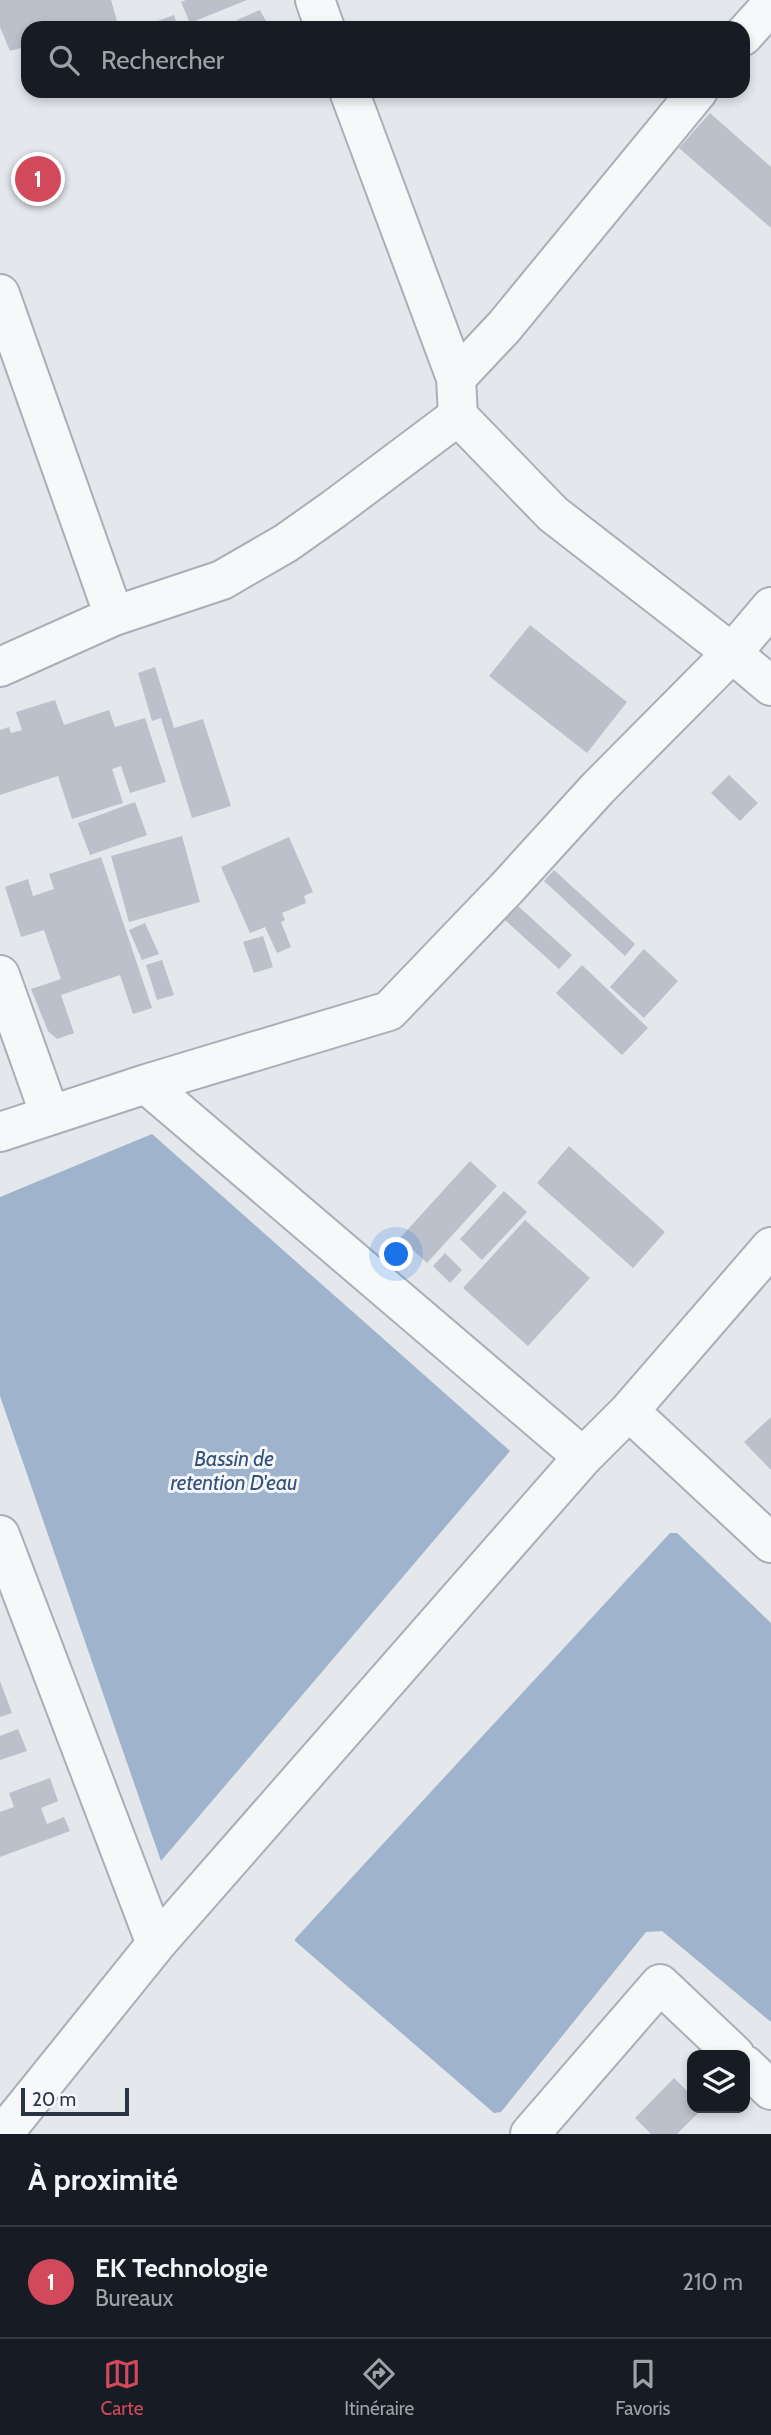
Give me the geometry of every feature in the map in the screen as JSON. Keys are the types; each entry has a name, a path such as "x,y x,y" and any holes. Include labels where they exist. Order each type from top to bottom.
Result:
{"street":[{"path":"315,0 322,21"},
{"path":"352,98 456,378 458,416 553,514 771,686"},
{"path":"456,378 504,327 692,98"},
{"path":"0,294 114,616"},
{"path":"0,667 114,616 222,580 286,543 458,416"},
{"path":"0,1132 146,1084 389,1012 598,788 732,653 771,607"},
{"path":"0,975 50,1115"},
{"path":"146,1084 583,1457"},
{"path":"3,2134 156,1944 771,1247"},
{"path":"629,1411 771,1544"},
{"path":"0,1535 156,1944"},
{"path":"530,2134 660,1984 730,2050"},
{"path":"750,2070 771,2090"}],"water":[{"name":"Bassin de retention D'eau","path":"152,1134 510,1451 161,1861 0,1396 0,1197"},
{"path":"670,1533 677,1533 771,1623 771,2022 662,1931 646,1932 501,2112 494,2113 295,1939"}],"building":[{"path":"0,0 111,0 117,21 21,21 21,48 10,51 0,27"},
{"path":"247,0 195,21 189,21 181,2"},
{"path":"260,10 266,21 238,21"},
{"path":"174,15 176,21 158,21"},
{"path":"710,113 771,167 771,228 679,148"},
{"path":"530,625 627,702 587,753 489,676"},
{"path":"155,667 174,728 203,719 231,806 192,818 161,718 152,721 138,673"},
{"path":"55,700 64,725 109,710 115,727 145,718 166,782 130,793 121,766 112,769 123,803 72,819 58,776 0,795 0,730 9,727 11,733 22,730 16,712"},
{"path":"729,775 758,803 740,821 711,793"},
{"path":"135,802 147,835 90,855 78,823"},
{"path":"182,836 200,902 129,922 111,856"},
{"path":"289,837 313,892 304,896 306,903 282,913 285,920 281,922 291,947 277,953 265,927 250,933 221,867"},
{"path":"101,857 152,1008 133,1014 120,975 61,995 74,1033 57,1039 48,1031 31,989 61,979 44,930 21,937 5,887 28,879 33,896 54,889 49,874"},
{"path":"554,870 635,944 625,956 544,881"},
{"path":"518,906 572,955 559,969 505,920"},
{"path":"145,923 159,954 142,960 129,930"},
{"path":"263,936 273,967 254,973 243,942"},
{"path":"644,949 678,981 644,1018 610,987"},
{"path":"162,960 174,995 157,1000 146,965"},
{"path":"582,965 648,1028 622,1055 556,993"},
{"path":"569,1146 665,1232 633,1268 537,1183"},
{"path":"470,1161 497,1186 427,1263 400,1238"},
{"path":"504,1191 527,1212 482,1260 460,1239"},
{"path":"525,1220 590,1278 528,1346 463,1288"},
{"path":"445,1253 462,1270 450,1283 433,1266"},
{"path":"771,1417 771,1470 744,1442"},
{"path":"0,1681 12,1713 0,1717"},
{"path":"18,1729 27,1751 0,1760 0,1736"},
{"path":"50,1778 58,1801 41,1808 47,1824 64,1817 70,1831 0,1857 0,1812 14,1807 9,1793"},
{"path":"674,2078 687,2091 687,2113 698,2113 677,2134 651,2134 635,2118"}],"place":[{"name":"EK Technologie","path":"38,179"}]}
